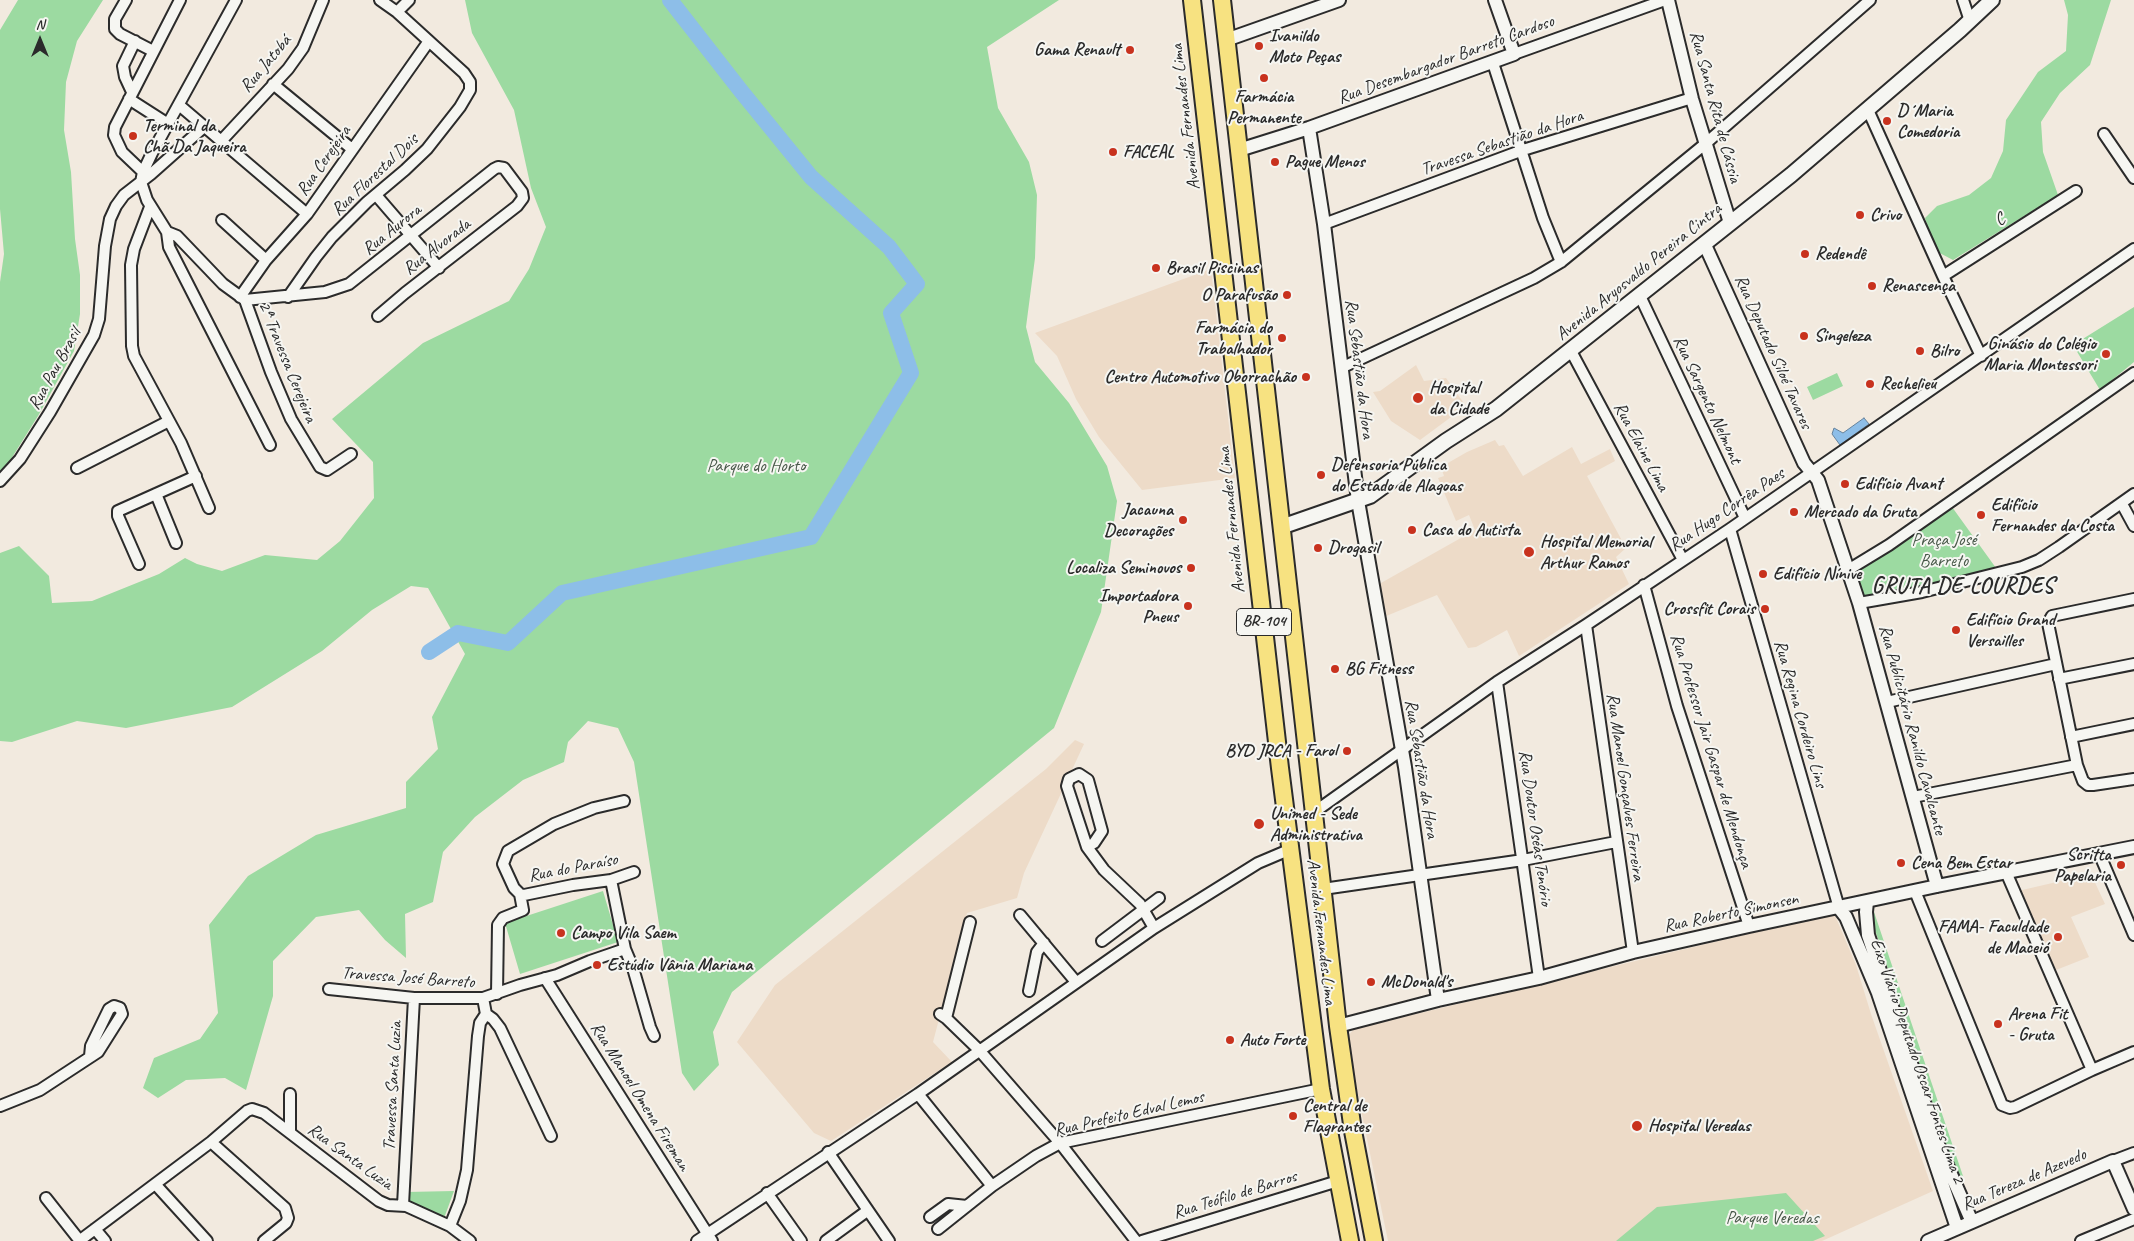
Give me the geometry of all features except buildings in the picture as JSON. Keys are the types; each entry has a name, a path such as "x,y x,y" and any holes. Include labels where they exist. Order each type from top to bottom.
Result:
{"highway":[{"name":"Avenida Fernandes Lima","path":"1192,0 1291,849 1321,1089 1350,1241"},
{"name":"Avenida Fernandes Lima","path":"1222,0 1338,1026 1353,1131 1374,1241"}],"main road":[{"name":"Avenida Aryosvaldo Pereira Cintra","path":"1281,527 1370,496 1446,441 1496,409 1791,175 1868,110 1992,0"}],"street":[{"path":"126,0 115,22 115,29 120,34 153,51"},
{"path":"143,172 122,152 114,135 118,120 180,0"},
{"path":"236,0 168,124 143,172 141,182 150,207 166,232 169,247 270,445"},
{"name":"Rua Jatobá","path":"222,140 288,69 303,48 324,0"},
{"path":"380,0 397,12 429,41"},
{"path":"397,12 409,0"},
{"path":"1226,40 1339,0"},
{"path":"1495,0 1514,54"},
{"name":"Rua Desembargador Barreto Cardoso","path":"1239,150 1309,128 1666,0"},
{"name":"Rua Santa Rita de Cássia","path":"1666,0 1705,144 1730,223"},
{"path":"1341,368 1534,278 1560,262 1705,144 1870,0"},
{"path":"1963,0 1970,21"},
{"name":"Rua Florestal Dois","path":"288,297 332,237 427,149 460,107 470,90 470,82 464,73 429,41"},
{"name":"Rua Cerejeira","path":"242,299 266,260 307,214 429,41"},
{"path":"135,42 123,66 131,95 168,124"},
{"path":"1493,63 1560,262"},
{"path":"273,84 352,149"},
{"name":"Travessa Sebastião da Hora","path":"1324,224 1522,150 1692,98"},
{"path":"179,105 307,214"},
{"path":"1868,110 1981,356"},
{"name":"Rua Pau Brasil","path":"0,481 20,459 89,346 99,319 105,246 110,219 124,195 205,126"},
{"name":"Rua Sebastião da Hora","path":"1309,128 1324,224 1358,501 1402,750 1438,1000"},
{"path":"2104,134 2134,178"},
{"name":"Rua Aurora","path":"242,299 288,297 325,292 349,284 498,167 504,168 522,192 523,198 517,206"},
{"name":"C","path":"1943,276 2076,191"},
{"path":"376,195 439,268"},
{"name":"Rua Alvorada","path":"378,316 517,206"},
{"path":"150,207 134,249 131,265 132,346 134,356 169,421 210,508"},
{"path":"222,220 266,260"},
{"name":"2ª Travessa Cerejeira","path":"166,232 177,236 223,284 242,299 277,389 291,419 320,467 327,470 351,454"},
{"name":"Rua Deputado Siloé Tavares","path":"1705,244 1804,463 1811,472"},
{"name":"Rua Hugo Corrêa Paes","path":"1313,813 1497,682 1730,529 2134,249"},
{"name":"Rua Sargento Nelmont","path":"1640,296 1745,518"},
{"name":"Rua Elaine Lima","path":"1571,351 1683,560"},
{"path":"1848,570 1889,545 2134,373"},
{"path":"77,468 169,421"},
{"name":"Rua Publicitário Ranildo Cavalcante","path":"1811,472 1818,480 1859,603 1937,886"},
{"path":"139,564 117,514 119,509 196,476"},
{"path":"156,494 176,543"},
{"path":"1859,603 1922,592 2022,567 2039,560 2059,547 2134,494"},
{"path":"2122,504 2134,526"},
{"name":"Rua Regina Cordeiro Lins","path":"1730,529 1839,908"},
{"name":"Rua Professor Jair Gaspar de Mendonça","path":"1644,585 1677,706 1749,926"},
{"path":"2134,599 2052,616 2048,620 2077,765 2085,783 2093,786 2134,779"},
{"name":"Rua Manoel Gonçalves Ferreira","path":"1586,625 1633,952"},
{"path":"1887,702 2056,664"},
{"path":"2059,679 2134,664"},
{"name":"Rua Doutor Oséas Tenório","path":"1497,682 1539,978"},
{"path":"2071,737 2134,724"},
{"path":"1913,796 2077,765"},
{"path":"1087,847 1094,843 1102,831 1088,780 1083,775 1075,775 1069,779 1067,786 1087,847 1104,870 1137,900 1154,928"},
{"name":"Rua do Paraíso","path":"624,801 594,808 554,824 508,852 503,861 514,888 520,894 611,880 634,872"},
{"path":"1323,889 1523,860 1616,842"},
{"name":"Rua Roberto Simonsen","path":"1338,1026 1438,1000 1539,978 1633,952 1937,886 2134,847"},
{"path":"697,1241 709,1238 767,1193 918,1094 1154,928 1258,862 1291,849"},
{"path":"2099,853 2134,935"},
{"path":"2006,872 2092,1070"},
{"path":"611,880 625,949 638,984 647,1020 654,1036"},
{"path":"1915,891 2000,1102 2005,1107 2015,1108 2092,1070 2134,1052"},
{"path":"497,994 498,925 503,918 523,910 520,894"},
{"path":"1102,941 1159,898"},
{"name":"Eixo Viário Deputado Oscar Fontes Lima 2","path":"1867,902 1866,912 1871,944 1939,1147 1972,1222"},
{"name":"Eixo Viário Deputado Oscar Fontes Lima 2","path":"1839,908 1846,917 1878,993 1957,1228"},
{"path":"1020,915 1076,982"},
{"path":"970,922 943,1016 980,1050 1060,1143 1136,1241"},
{"path":"1029,991 1037,952 1044,943"},
{"name":"Travessa José Barreto","path":"329,989 414,998 484,998 625,949"},
{"name":"Rua Manoel Omena Fireman","path":"545,978 709,1238"},
{"name":"Travessa Santa Luzia","path":"403,1205 414,998"},
{"path":"450,1226 460,1201 467,1170 478,1036 480,1023 486,1014 484,998"},
{"path":"486,1014 500,1028 551,1136"},
{"path":"0,1106 40,1090 90,1056"},
{"name":"Rua Prefeito Edval Lemos","path":"938,1229 992,1186 1036,1156 1060,1143 1321,1089"},
{"path":"290,1094 290,1132"},
{"path":"918,1094 992,1186"},
{"name":"Rua Santa Luzia","path":"211,1142 247,1111 258,1110 268,1115 379,1201 388,1205 403,1205 450,1226 470,1241"},
{"path":"46,1198 80,1241 211,1142 284,1208 288,1218 282,1228 264,1241"},
{"path":"828,1152 889,1241"},
{"name":"Rua Tereza de Azevedo","path":"1928,1241 2134,1153"},
{"path":"2113,1162 2134,1209"},
{"name":"Rua Teófilo de Barros","path":"1142,1241 1338,1182"},
{"path":"156,1184 206,1241"},
{"path":"767,1193 801,1241"},
{"path":"930,1217 948,1204 968,1206"},
{"path":"826,1241 867,1211"},
{"path":"2081,1241 2134,1220"},
{"path":"95,1229 105,1241"}],"shaded area":[{"path":"1211,269 1235,478 1142,490 1099,437 1076,399 1057,356 1035,333"},
{"name":"Hospital da Cidade","path":"1416,365 1424,381 1446,378 1466,406 1420,440 1391,421 1373,392 1380,391"},
{"name":"Hospital Memorial Arthur Ramos","path":"1495,440 1499,446 1504,445 1523,476 1572,447 1581,464 1610,449 1615,461 1587,476 1626,548 1616,557 1629,584 1519,656 1507,630 1476,647 1468,648 1437,595 1379,619 1381,583 1475,530 1469,515 1456,521 1438,478 1444,476 1441,467 1467,452"},
{"path":"1075,740 1084,744 1024,873 1017,898 967,913 933,1042 952,1062 831,1141 814,1133 737,1042 775,985 1046,769"},
{"name":"FAMA- Faculdade de Maceió","path":"2091,874 2105,904 2071,917 2089,957 2051,972 2018,891"},
{"name":"Hospital Veredas","path":"1834,913 1856,965 1871,1014 1933,1191 1822,1241 1388,1241 1351,1061 1348,1036 1354,1029"}],"green space":[{"path":"18,0 103,0 77,41 66,82 64,130 71,172 75,239 80,275 80,314 74,351 38,416 11,459 0,472 0,282 4,254 0,209 0,30"},
{"name":"Parque do Horto","path":"465,0 1059,0 987,47 998,108 1029,162 1037,195 1035,258 1026,327 1035,362 1069,403 1107,466 1117,501 1101,612 1054,728 732,992 713,1032 719,1065 694,1091 682,1073 634,762 618,728 588,721 568,742 564,762 523,780 475,817 443,852 433,902 405,914 406,958 385,940 359,910 316,917 273,961 273,996 246,1090 225,1078 186,1080 158,1098 143,1088 154,1058 200,1039 218,1013 209,925 248,876 316,835 406,808 406,782 438,749 432,717 465,654 428,588 411,586 372,610 322,651 232,707 126,728 77,721 12,742 0,741 0,553 19,546 49,576 52,603 92,601 159,574 185,558 197,564 222,571 265,555 317,560 340,541 374,498 373,462 332,419 423,343 509,301 529,269 546,227 531,188 514,110 472,33"},
{"path":"2064,0 2111,0 2090,65 2060,93 2041,122 2043,152 2058,195 1953,260 1934,250 1925,218 1937,206 1969,195 1991,178 2003,151 2006,120 2038,72 2066,51 2068,15"},
{"name":"Ginásio do Colégio Maria Montessori","path":"2134,307 2134,362 2100,390 2073,345"},
{"path":"1837,373 1843,386 1813,400 1807,387"},
{"name":"Praça José Barreto","path":"1952,507 1996,568 1872,605 1857,603 1850,575"},
{"name":"Campo Vila Saem","path":"603,891 618,942 520,974 505,923"},
{"path":"1874,912 1964,1179 1958,1180 1870,915"},
{"path":"454,1191 443,1221 404,1201 406,1192"},
{"name":"Parque Veredas","path":"1786,1193 1825,1236 1813,1241 1616,1241 1657,1207"}],"water":[{"path":"1864,418 1869,424 1840,445 1832,434 1834,428 1843,433"}],"waterway":[{"path":"429,652 458,633 508,643 562,593 811,537 911,373 891,313 917,284 889,247 811,177 670,0"}],"place":[{"name":"Ivanildo Moto Peças","path":"1259,46"},
{"name":"Gama Renault","path":"1130,50"},
{"name":"Farmácia Permanente","path":"1264,78"},
{"name":"D´Maria Comedoria","path":"1887,121"},
{"name":"Terminal da Chã Da Jaqueira","path":"133,136"},
{"name":"FACEAL","path":"1113,152"},
{"name":"Pague Menos","path":"1275,162"},
{"name":"Crivo","path":"1860,215"},
{"name":"Redendê","path":"1805,254"},
{"name":"Brasil Piscinas","path":"1156,268"},
{"name":"Renascença","path":"1872,286"},
{"name":"O Parafusão","path":"1287,295"},
{"name":"Singeleza","path":"1804,336"},
{"name":"Farmácia do Trabalhador","path":"1282,338"},
{"name":"Bilro","path":"1920,351"},
{"name":"Ginásio do Colégio Maria Montessori","path":"2106,354"},
{"name":"Centro Automotivo Oborrachão","path":"1306,377"},
{"name":"Rechelieu","path":"1870,384"},
{"name":"Hospital da Cidade","path":"1418,398"},
{"name":"Defensoria Pública do Estado de Alagoas","path":"1321,475"},
{"name":"Edifício Avant","path":"1845,484"},
{"name":"Mercado da Gruta","path":"1794,512"},
{"name":"Edifício Fernandes da Costa","path":"1981,515"},
{"name":"Jacauna Decorações","path":"1183,520"},
{"name":"Casa do Autista","path":"1412,530"},
{"name":"Drogasil","path":"1318,548"},
{"name":"Hospital Memorial Arthur Ramos","path":"1529,552"},
{"name":"Localiza Seminovos","path":"1191,568"},
{"name":"Edifício Nínive","path":"1763,574"},
{"name":"Importadora Pneus","path":"1188,606"},
{"name":"Crossfit Corais","path":"1765,609"},
{"name":"Edifício Grand Versailles","path":"1956,630"},
{"name":"BG Fitness","path":"1335,669"},
{"name":"BYD JRCA - Farol","path":"1347,751"},
{"name":"Unimed - Sede Administrativa","path":"1259,824"},
{"name":"Cena Bem Estar","path":"1901,863"},
{"name":"Scritta Papelaria","path":"2121,865"},
{"name":"Campo Vila Saem","path":"561,933"},
{"name":"FAMA- Faculdade de Maceió","path":"2058,937"},
{"name":"Estúdio Vânia Mariana","path":"597,965"},
{"name":"McDonald's","path":"1371,982"},
{"name":"Arena Fit - Gruta","path":"1998,1024"},
{"name":"Auto Forte","path":"1230,1040"},
{"name":"Central de Flagrantes","path":"1293,1116"},
{"name":"Hospital Veredas","path":"1637,1126"}],"district":[{"name":"GRUTA DE LOURDES","path":"1963,587"}]}
